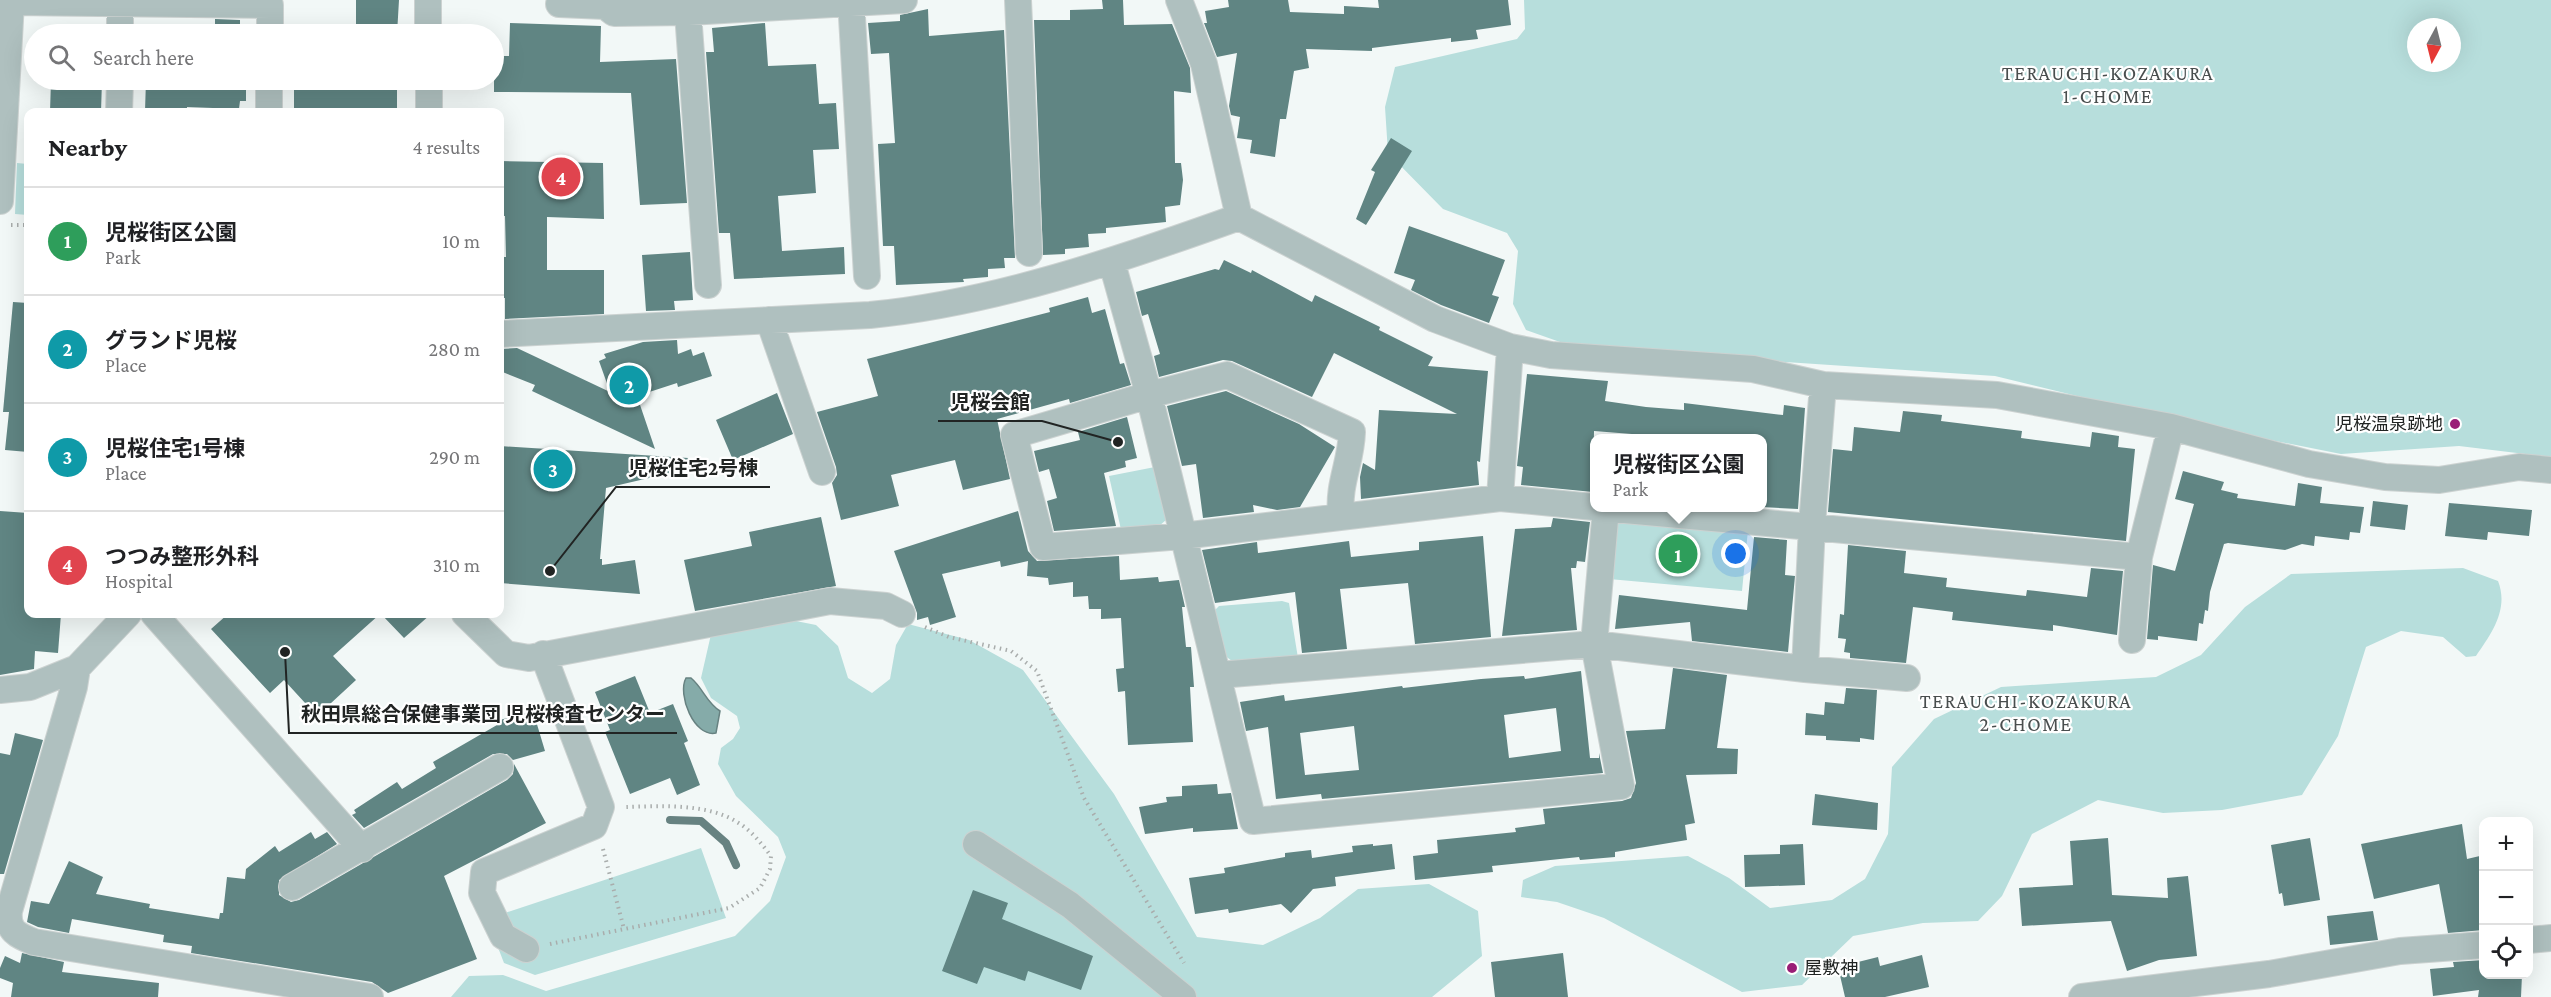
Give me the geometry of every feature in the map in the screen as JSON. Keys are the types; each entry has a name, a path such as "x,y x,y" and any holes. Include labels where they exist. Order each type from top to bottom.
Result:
{"street":[{"path":"428,0 428,24"},
{"path":"559,4 605,6 614,13 688,6 904,0"},
{"path":"1018,0 1029,253"},
{"path":"1179,0 1204,64 1239,218"},
{"path":"0,201 11,2 270,5 270,24"},
{"path":"851,2 867,276"},
{"path":"120,3 120,24"},
{"path":"688,6 708,285"},
{"path":"119,108 120,90"},
{"path":"269,90 269,108"},
{"path":"429,90 429,108"},
{"path":"504,334 918,310 1112,263 1239,218 1435,319 1510,347 1551,355 1753,369 1823,386 1997,395 2171,427 2309,464 2385,477 2439,480 2519,467 2551,470"},
{"path":"1112,263 1149,395 1253,821 1622,786 1594,644 1605,512"},
{"path":"769,320 822,472"},
{"path":"1500,498 1510,347"},
{"path":"1341,515 1339,492 1351,450 1352,432 1227,375 1149,395 1014,435 1042,547 1182,536 1341,515 1500,498 1590,507"},
{"path":"1805,669 1812,525 1823,386"},
{"path":"2132,640 2139,557 2171,427"},
{"path":"1654,512 2139,557"},
{"path":"469,618 506,654 529,658 830,601 886,606 902,614"},
{"path":"0,690 30,687 77,668 122,618"},
{"path":"158,618 362,849"},
{"path":"1219,675 1594,644 1805,669 1907,678"},
{"path":"526,949 503,936 482,892 484,872 594,826 601,807 543,654"},
{"path":"77,668 74,687 9,911 8,923 14,933 34,942 370,997"},
{"path":"292,887 362,849 500,767"},
{"path":"976,844 1070,905 1183,997"},
{"path":"2533,940 2551,938"},
{"path":"2082,997 2269,986 2400,951 2479,945"}],"path":[{"path":"902,614 949,637 1011,651 1037,671 1084,798 1187,967"},
{"path":"526,949 729,908 760,888 770,868 771,856 757,839 736,821 704,810 663,806 601,807"},
{"path":"606,857 624,929"}],"shaded area":[{"path":"1524,0 2551,0 2551,457 2459,446 2341,454 2200,426 1995,376 1577,348 1526,330 1513,304 1518,251 1507,233 1443,209 1388,153 1385,107 1395,67 1517,39 1525,29"},
{"path":"17,163 24,164 24,215 15,214"},
{"path":"1155,467 1166,520 1159,526 1122,534 1109,476"},
{"path":"1614,518 1748,530 1742,591 1609,579"},
{"path":"2463,568 2498,581 2501,591 2497,620 2476,656 2466,657 2443,637 2401,631 2366,647 2338,736 2302,795 2222,810 2163,813 2098,800 2032,834 2002,896 1978,921 1923,923 1853,936 1802,985 1742,992 1604,918 1557,902 1521,897 1523,880 1555,866 1688,856 1729,878 1770,908 1832,900 1865,879 1888,834 1892,767 1934,719 2001,687 2156,677 2201,655 2245,607 2291,574"},
{"path":"1282,601 1289,603 1298,658 1232,661 1224,655 1213,612 1219,606"},
{"path":"761,614 816,625 838,646 848,678 872,693 890,679 896,645 908,624 969,640 1023,670 1114,794 1197,937 1263,945 1320,918 1358,889 1429,884 1478,911 1482,956 1432,997 451,997 469,976 503,975 546,991 735,936 770,901 786,857 778,837 736,796 718,764 721,748 733,739 740,728 737,716 711,698 701,678 712,630"},
{"path":"686,678 691,678 720,711 716,733 708,733 701,729 689,713 684,694"},
{"path":"701,848 726,918 535,975 504,963 487,919"}],"building":[{"path":"356,0 399,0 398,24 356,24"},
{"path":"1102,0 1123,0 1124,25 1172,24 1190,68 1191,93 1174,91 1175,163 1181,163 1183,180 1180,205 1165,207 1166,222 1106,228 1106,233 1088,234 1089,247 1065,249 1065,254 1043,255 1034,20 1070,20 1070,10 1103,9"},
{"path":"1228,0 1288,0 1290,12 1344,14 1344,6 1379,8 1378,0 1508,0 1511,25 1476,30 1478,39 1451,42 1451,38 1372,48 1372,51 1306,49 1309,68 1294,71 1286,119 1280,119 1275,157 1250,153 1252,140 1237,138 1240,117 1231,115 1229,106 1237,53 1217,57 1204,23 1207,23 1205,11 1229,7"},
{"path":"928,9 929,36 1004,30 1015,258 1004,258 1005,268 988,269 988,277 963,279 964,282 896,285 894,246 883,246 878,144 895,143 889,53 871,54 868,23 900,21 900,15"},
{"path":"215,19 240,20 240,24 215,24"},
{"path":"510,23 601,26 600,62 676,59 687,203 640,205 631,93 494,92 494,90 504,90 504,56 509,56"},
{"path":"765,23 768,66 816,64 819,104 836,103 839,149 813,150 816,193 778,196 782,251 844,247 845,274 734,279 730,233 719,233 706,52 714,52 712,28"},
{"path":"51,90 102,90 101,108 50,108"},
{"path":"146,90 246,90 246,101 240,101 239,108 145,108"},
{"path":"294,90 397,90 397,108 294,108"},
{"path":"1391,138 1412,151 1366,225 1356,219 1375,172 1371,170"},
{"path":"504,161 603,163 604,219 547,217 547,270 604,270 604,314 505,319"},
{"path":"1409,226 1505,260 1492,295 1499,297 1489,323 1441,305 1411,290 1415,280 1394,273"},
{"path":"690,252 693,300 674,301 675,310 646,311 642,255"},
{"path":"1224,260 1251,273 1252,270 1312,302 1315,295 1380,327 1379,330 1433,357 1428,366 1488,371 1480,462 1477,461 1479,485 1361,499 1360,477 1363,463 1375,470 1379,410 1457,414 1334,353 1312,397 1232,361 1223,360 1159,377 1154,356 1160,354 1148,314 1142,316 1136,292 1215,269 1219,270"},
{"path":"1088,297 1092,313 1105,309 1120,364 1124,363 1131,385 1070,403 1069,399 997,419 1010,479 963,490 955,460 891,475 899,506 841,520 832,483 837,475 836,467 817,412 878,396 867,359 1050,312 1049,308"},
{"path":"13,302 24,303 24,452 5,450 9,412 3,412"},
{"path":"677,340 678,354 691,349 693,356 704,352 712,376 678,387 677,383 637,396 655,449 532,391 535,385 504,373 504,349 517,348 610,392 599,361 606,358 604,354 643,342"},
{"path":"1527,374 1608,381 1605,401 1646,407 1684,410 1684,403 1783,415 1784,405 1805,408 1798,509 1767,507 1767,434 1632,434 1594,431 1594,434 1590,434 1590,492 1521,485 1523,467 1517,466"},
{"path":"1226,391 1299,424 1335,447 1300,507 1277,510 1253,505 1254,512 1203,518 1196,464 1182,466 1167,406"},
{"path":"777,393 793,434 733,460 716,420"},
{"path":"1903,411 1942,415 1941,421 2022,431 2021,438 2090,447 2092,432 2119,436 2118,447 2135,449 2126,541 1828,512 1833,449 1852,451 1854,427 1900,432"},
{"path":"1127,417 1137,458 1125,461 1126,467 1104,473 1116,526 1054,531 1047,501 1057,498 1049,469 1039,472 1034,451 1080,440 1078,432"},
{"path":"504,446 704,459 705,465 606,488 600,559 602,559 602,565 635,560 640,594 504,583"},
{"path":"2183,471 2224,482 2221,490 2238,494 2237,498 2295,506 2298,483 2322,487 2320,503 2364,507 2360,533 2350,532 2349,540 2315,536 2314,546 2302,544 2285,550 2224,544 2210,592 2208,611 2205,610 2203,624 2199,623 2197,641 2158,636 2158,640 2147,639 2153,565 2175,571 2194,504 2175,499"},
{"path":"2373,501 2408,505 2405,530 2370,526"},
{"path":"2449,503 2532,510 2529,536 2488,532 2487,540 2445,536"},
{"path":"0,511 24,513 24,618 61,618 58,653 35,651 34,669 0,675"},
{"path":"1018,511 1028,551 1037,561 1119,556 1120,580 1158,577 1159,582 1179,580 1185,607 1182,607 1186,647 1191,647 1194,687 1190,687 1193,742 1128,745 1125,691 1118,692 1116,669 1124,668 1121,618 1101,619 1101,609 1089,609 1088,596 1073,597 1073,582 1049,585 1048,578 1027,576 1028,561 1001,567 1000,561 942,574 956,617 930,625 928,617 917,620 917,613 894,551"},
{"path":"821,517 836,586 695,611 684,560 752,546 749,532"},
{"path":"1553,518 1590,522 1585,562 1577,561 1576,568 1571,568 1577,630 1502,636 1515,529 1551,527"},
{"path":"1483,536 1491,637 1415,644 1408,583 1340,589 1347,649 1302,653 1295,592 1215,603 1202,550 1257,542 1258,553 1349,541 1351,557 1419,550 1419,542"},
{"path":"1754,537 1787,540 1785,575 1795,576 1788,652 1692,641 1690,622 1615,629 1619,595 1747,610"},
{"path":"1848,545 1906,551 1904,573 1947,578 1946,587 2026,596 2027,590 2087,597 2091,568 2123,571 2117,635 2053,625 2053,631 1952,620 1953,612 1913,607 1906,663 1850,658 1850,653 1844,652 1846,639 1838,638 1840,614 1844,615"},
{"path":"223,618 376,618 333,656 356,680 317,716 284,680 270,693 211,629"},
{"path":"385,618 426,618 404,638"},
{"path":"1673,668 1727,675 1717,748 1738,749 1737,774 1686,775 1695,823 1685,825 1687,840 1615,852 1615,857 1580,860 1579,857 1492,866 1493,872 1415,880 1413,856 1438,853 1437,840 1516,832 1515,828 1545,824 1543,809 1622,801 1631,798 1636,783 1626,731 1665,729"},
{"path":"1581,671 1590,758 1599,758 1599,753 1603,773 1322,799 1321,794 1276,799 1268,727 1246,731 1240,702 1284,695 1285,701 1402,686 1403,688 1481,679 1524,676 1525,679","holes":["1556,708 1561,751 1509,758 1504,715","1354,726 1359,770 1305,775 1300,733"]},
{"path":"635,676 650,713 673,704 688,741 684,743 700,785 677,795 670,778 630,794 605,732 610,730 595,692"},
{"path":"1846,688 1877,690 1874,740 1860,738 1860,742 1826,740 1826,736 1805,735 1806,713 1824,715 1825,702 1844,704"},
{"path":"533,711 545,751 513,760 507,754 493,754 364,828 352,815 356,813 354,810 397,782 402,789 436,768 433,762 497,725 496,721"},
{"path":"15,733 43,740 4,874 0,874 0,753 10,755"},
{"path":"514,764 546,823 444,876 477,959 388,993 372,982 191,953 192,946 163,942 164,935 72,919 69,933 38,927 27,922 31,901 49,904 69,861 103,877 96,894 150,904 149,908 219,919 220,913 223,913 227,877 245,879 246,869 275,846 279,852 311,832 315,839 327,832 337,844 279,880 279,895 291,902 299,900 507,780 513,774"},
{"path":"1217,784 1218,794 1231,793 1238,829 1193,832 1193,828 1145,834 1139,807 1167,802 1166,797 1182,796 1182,786"},
{"path":"1815,794 1878,803 1877,830 1812,825"},
{"path":"2462,824 2467,859 2479,856 2479,930 2448,933 2439,884 2374,899 2361,844"},
{"path":"2108,838 2112,895 2168,898 2167,878 2188,876 2197,956 2159,960 2127,971 2111,921 2022,926 2019,888 2073,885 2070,841"},
{"path":"2310,838 2320,900 2284,906 2282,893 2279,894 2271,845"},
{"path":"1373,844 1373,846 1392,844 1395,869 1335,877 1336,886 1313,889 1291,913 1281,904 1229,913 1228,909 1195,914 1189,878 1225,873 1224,868 1285,857 1285,853 1311,850 1312,858 1353,852 1352,846"},
{"path":"1803,844 1805,885 1745,887 1744,855 1780,854 1780,845"},
{"path":"973,890 1008,903 1002,919 1093,956 1081,990 1028,971 1025,981 984,967 977,984 942,971"},
{"path":"2373,911 2378,940 2330,945 2327,916"},
{"path":"22,953 64,962 62,972 159,983 158,997 11,997 13,983 0,978 0,968 5,956 20,963"},
{"path":"1563,953 1568,997 1495,997 1491,962"},
{"path":"1922,955 1929,987 1885,997 1845,997 1838,967 1878,957 1880,966"},
{"path":"2479,960 2479,979 2522,979 2521,997 2478,997 2479,990 2433,996 2430,969 2454,967 2453,962"}],"waterway":[{"path":"670,820 701,821 726,843 736,865"}],"place":[{"name":"つつみ整形外科","path":"561,177"},
{"name":"グランド児桜","path":"629,385"},
{"name":"児桜温泉跡地","path":"2455,424"},
{"name":"児桜会館","path":"1118,442"},
{"name":"児桜住宅1号棟","path":"553,469"},
{"name":"児桜街区公園","path":"1678,554"},
{"name":"児桜住宅2号棟","path":"550,571"},
{"name":"秋田県総合保健事業団 児桜検査センター","path":"285,652"},
{"name":"屋敷神","path":"1792,968"}],"district":[{"name":"TERAUCHI-KOZAKURA 1-CHOME","path":"2108,84"},
{"name":"TERAUCHI-KOZAKURA 2-CHOME","path":"2026,712"}]}
